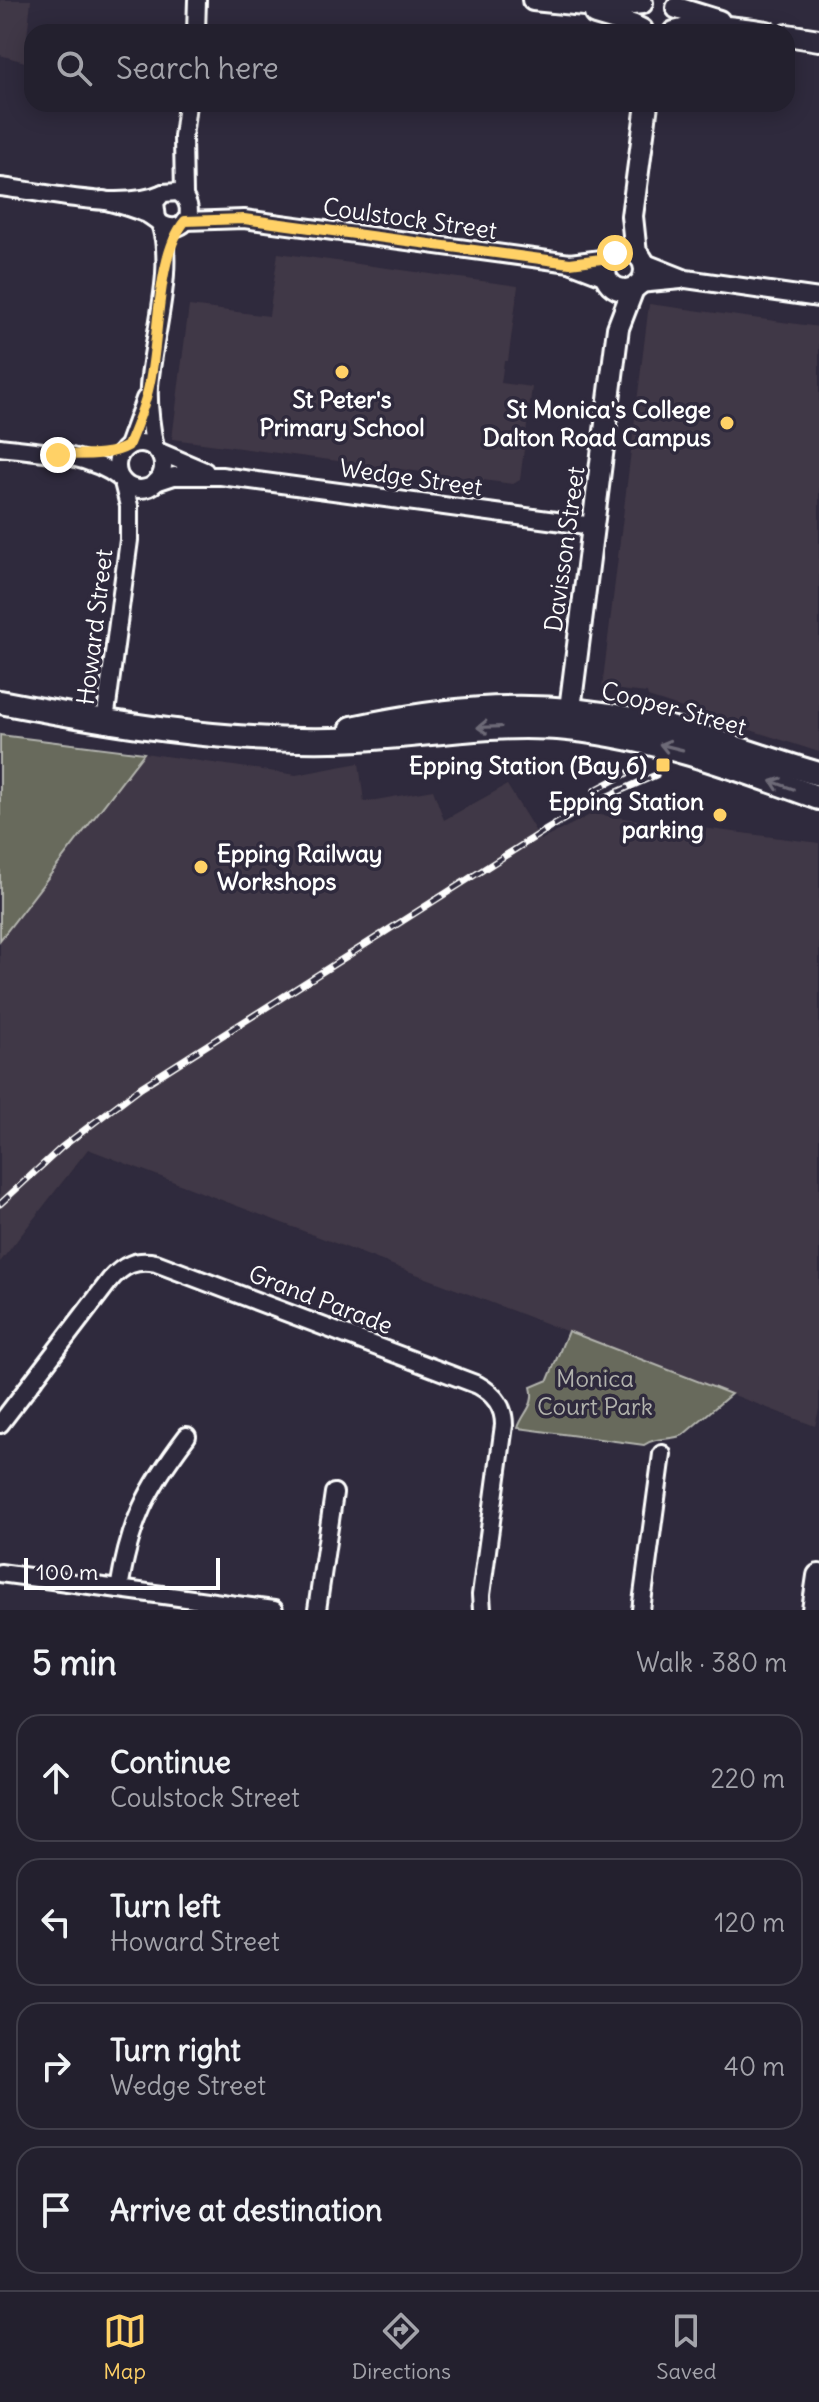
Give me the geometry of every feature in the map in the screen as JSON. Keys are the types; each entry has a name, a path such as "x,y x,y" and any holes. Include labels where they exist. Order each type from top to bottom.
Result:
{"main road":[{"name":"Cooper Street","path":"0,702 105,721 276,740 361,739 568,719 672,729 819,774"},
{"name":"Cooper Street","path":"0,710 68,715"},
{"name":"Cooper Street","path":"568,719 624,737 679,749 819,798"},
{"path":"814,1610 819,1576"}],"street":[{"path":"197,0 197,24"},
{"path":"199,24 207,0"},
{"path":"533,0 619,8 645,1"},
{"path":"639,24 637,20 645,1"},
{"path":"674,3 727,24"},
{"path":"674,3 677,24"},
{"path":"561,4 629,24"},
{"path":"795,36 819,40"},
{"path":"164,278 190,210 185,197 183,137 186,112"},
{"name":"Davisson Street","path":"568,719 646,112"},
{"path":"0,447 95,464 136,489 154,484 163,470 150,419 149,386 164,278 165,245 155,202 165,192 183,137"},
{"path":"0,187 103,200 136,200 165,192 178,192 185,197"},
{"name":"Coulstock Street","path":"185,197 244,219"},
{"path":"103,200 168,226 184,222"},
{"name":"Coulstock Street","path":"184,222 244,219 819,298"},
{"path":"121,480 117,463 126,448 149,386"},
{"path":"58,455 98,454 142,443 156,450"},
{"name":"Wedge Street","path":"156,450 186,465 221,476"},
{"name":"Wedge Street","path":"154,484 174,476 221,476 593,526"},
{"name":"Howard Street","path":"105,721 129,540 129,506 121,480"},
{"name":"Howard Street","path":"129,540 154,484"},
{"name":"Grand Parade","path":"0,1424 119,1270 134,1262 156,1263 478,1385 493,1395 503,1412 504,1425 480,1605"},
{"path":"119,1589 124,1555 139,1510 162,1470 187,1436"},
{"path":"641,1610 662,1454"},
{"path":"317,1610 334,1493"},
{"path":"0,1573 274,1610"}],"shaded area":[{"path":"0,0 31,0 28,24 24,24 24,62 0,55"},
{"name":"St Peter's Primary School","path":"278,253 518,286 508,361 504,361 501,383 532,387 520,480 513,484 172,439 189,306 269,316"},
{"name":"St Monica's College Dalton Road Campus","path":"649,304 819,327 819,752 648,697 647,693 602,688"},
{"path":"144,753 296,775 359,763 364,802 433,790 444,820 507,785 541,840 592,814 819,843 819,1409 815,1426 88,1149 0,1262 0,940"}],"green space":[{"path":"0,735 144,753 0,940"},
{"name":"Monica Court Park","path":"568,1331 731,1394 683,1435 644,1445 518,1428 530,1404 531,1387 548,1380"}],"railway":[{"path":"595,790 639,767"},
{"path":"0,1204 62,1147 141,1087 541,833 588,805 656,775"}],"place":[{"name":"St Peter's Primary School","path":"342,372"},
{"name":"St Monica's College Dalton Road Campus","path":"727,423"},
{"name":"Epping Station (Bay 6)","path":"663,765"},
{"name":"Epping Station parking","path":"720,815"},
{"name":"Epping Railway Workshops","path":"201,867"}],"route":[{"path":"58,455 98,454 128,446 149,386 164,278 178,231 185,221 244,219 570,263 609,258 615,253"}]}
